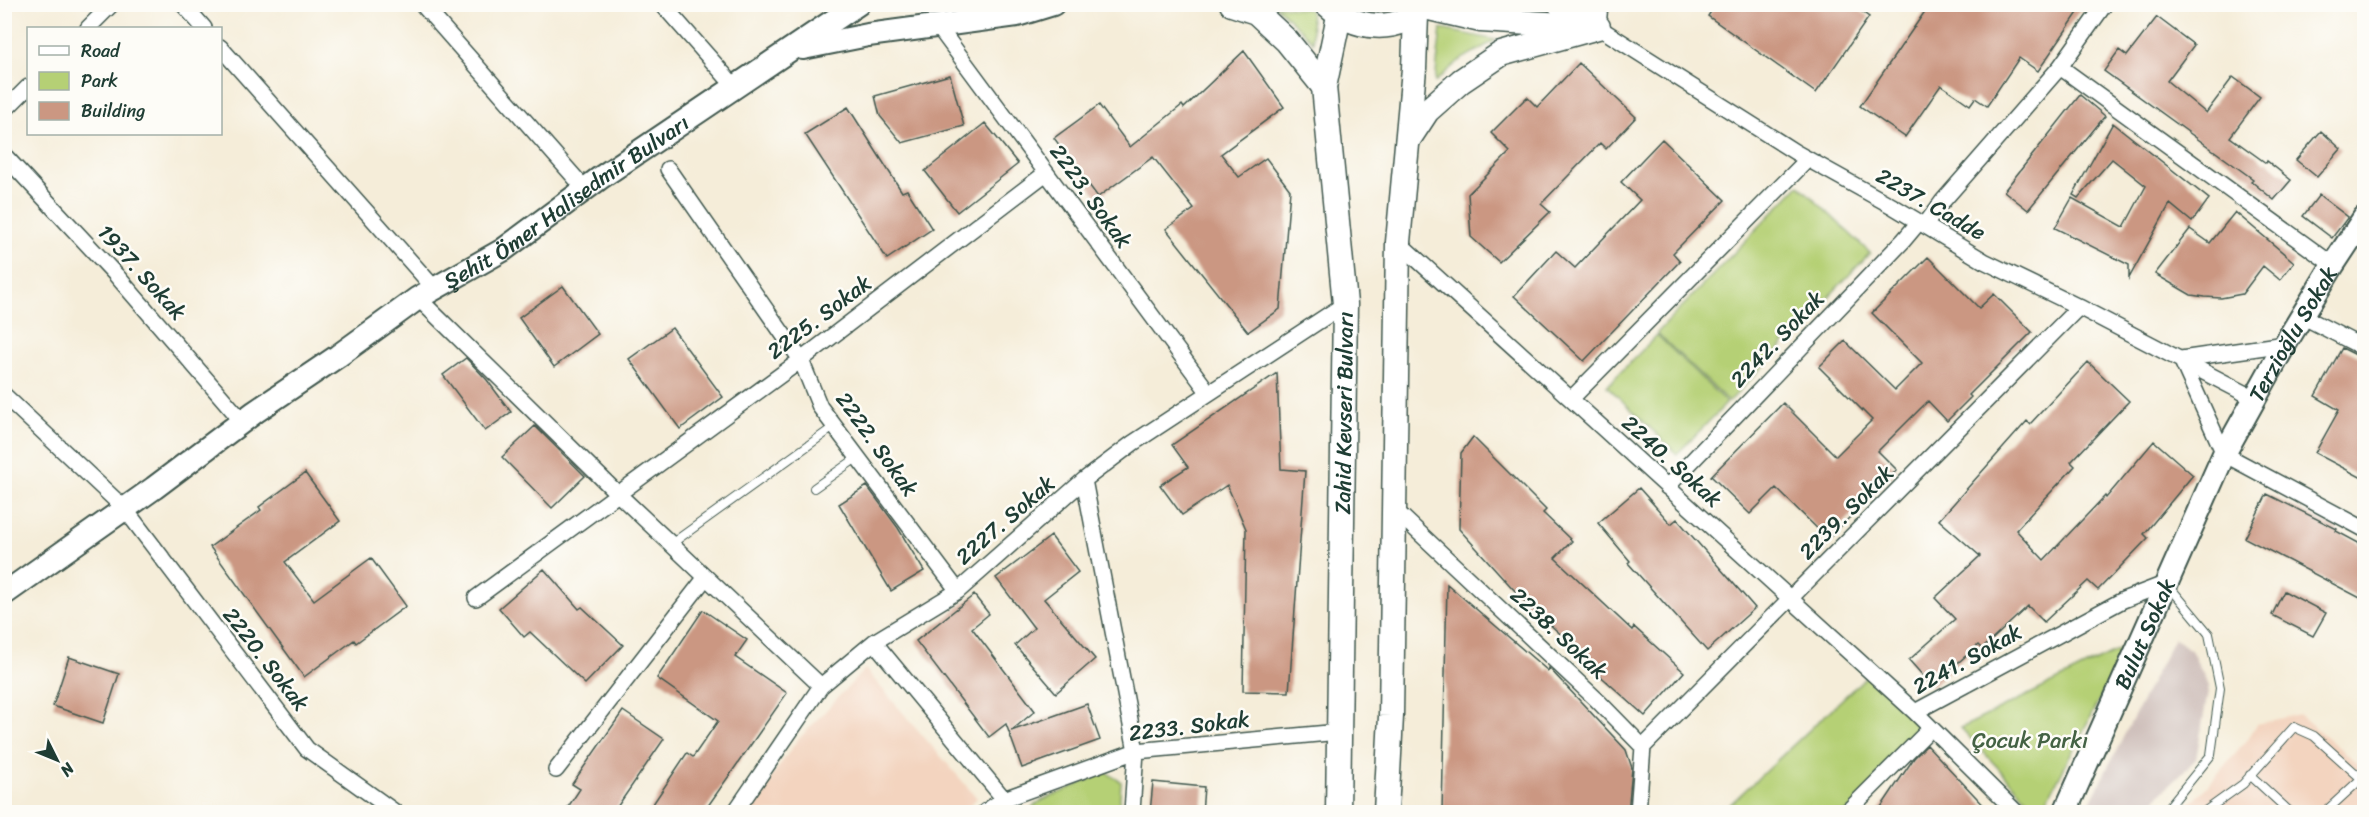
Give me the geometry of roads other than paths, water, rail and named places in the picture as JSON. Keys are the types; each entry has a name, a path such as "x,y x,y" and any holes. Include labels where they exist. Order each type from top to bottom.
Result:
{"main road":[{"path":"1232,4 1256,12 1287,42 1324,87"},
{"path":"1560,4 1599,16"},
{"path":"1581,4 1599,16"},
{"path":"1333,10 1358,24 1378,26 1398,22 1422,9 1481,20 1599,16"},
{"path":"1386,813 1391,716 1398,242 1414,69 1422,9"},
{"name":"Zahid Kevseri Bulvarı","path":"1333,10 1324,87 1346,304 1338,813"},
{"path":"1407,142 1427,111 1461,81 1501,54 1599,16"}],"street":[{"path":"89,27 112,4"},
{"path":"183,4 203,27"},
{"path":"422,4 585,189"},
{"path":"662,4 736,88"},
{"path":"793,50 858,4"},
{"name":"Şehit Ömer Halisedmir Bulvarı","path":"4,594 426,293 502,250 585,189 793,50 868,35 1017,15 1053,4"},
{"name":"2242. Sokak","path":"1667,487 1942,202 2060,67 2105,4"},
{"name":"2237. Cadde","path":"1599,16 1808,159 1984,261 2079,306 2254,398"},
{"name":"2223. Sokak","path":"937,26 1209,393"},
{"path":"222,49 426,293 617,493 821,686"},
{"path":"2060,67 2333,265"},
{"path":"4,111 27,88"},
{"name":"1937. Sokak","path":"4,155 116,275 243,422"},
{"path":"1571,399 1808,159"},
{"name":"2222. Sokak","path":"668,169 801,360 820,407 958,591"},
{"name":"2225. Sokak","path":"476,598 801,360 1046,173"},
{"name":"Terzioğlu Sokak","path":"2224,454 2285,344 2364,218"},
{"name":"2240. Sokak","path":"1398,242 1916,712"},
{"name":"2227. Sokak","path":"735,813 821,686 874,642 958,591 1084,480 1133,443 1346,304"},
{"name":"2239. Sokak","path":"1643,747 2079,306"},
{"path":"2302,316 2364,348"},
{"path":"2285,344 2181,359 2224,454 2364,529"},
{"name":"2220. Sokak","path":"4,395 125,509 307,749 395,813"},
{"name":"Bulut Sokak","path":"2065,813 2224,454"},
{"path":"1084,480 1136,751 1132,813"},
{"name":"2238. Sokak","path":"1394,509 1596,699 1643,747"},
{"path":"556,770 706,577"},
{"name":"2241. Sokak","path":"2016,813 1916,712 2123,600 2167,583"},
{"path":"874,642 1004,799"},
{"path":"1847,813 1931,728"},
{"name":"2233. Sokak","path":"985,813 1004,799 1136,751 1339,732"},
{"path":"1638,813 1643,747"}],"lane":[{"path":"671,544 835,426"},
{"path":"814,488 858,458"},
{"path":"2160,813 2168,808 2211,755 2220,688 2209,634 2167,583"},
{"path":"2204,813 2243,784 2294,727 2314,736 2363,779 2325,813"},
{"path":"2250,775 2290,813"}],"park label":[{"name":"Çocuk Parkı","path":"2030,740"}]}
